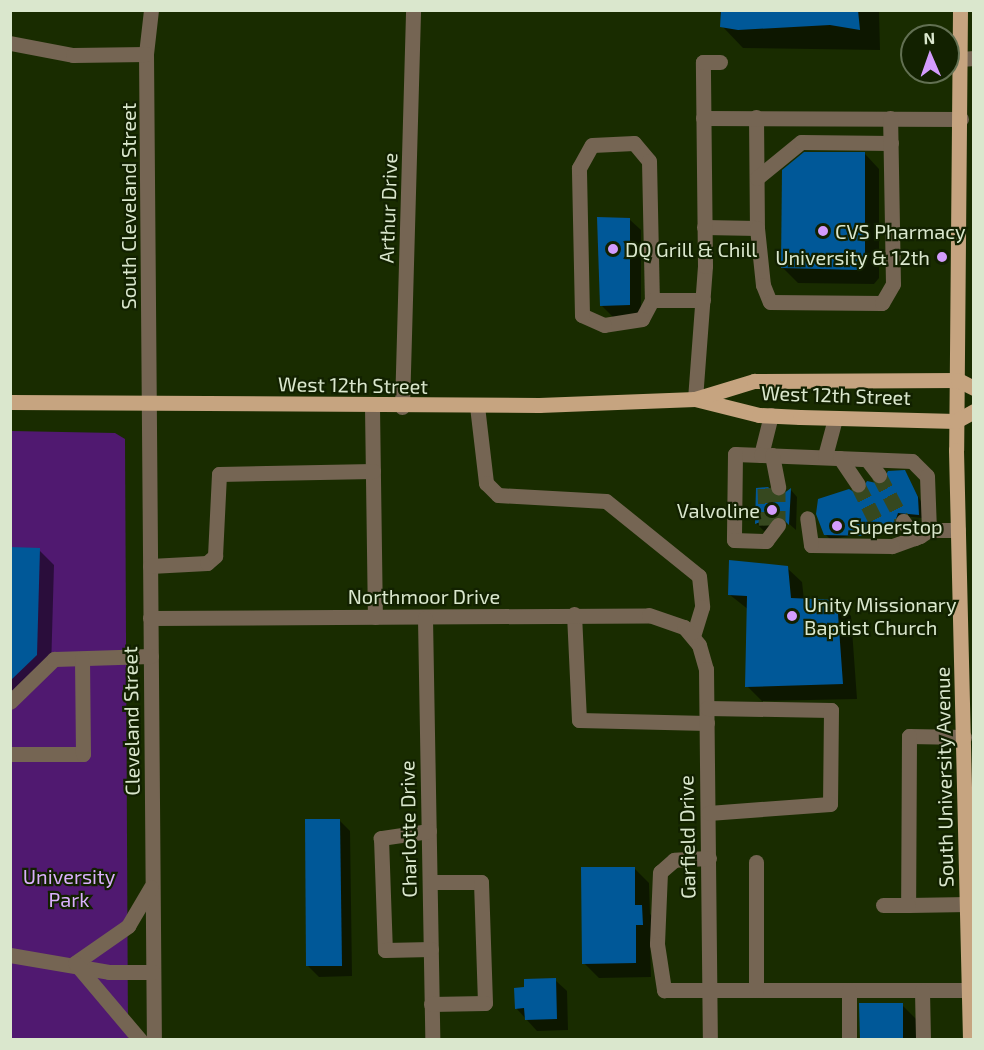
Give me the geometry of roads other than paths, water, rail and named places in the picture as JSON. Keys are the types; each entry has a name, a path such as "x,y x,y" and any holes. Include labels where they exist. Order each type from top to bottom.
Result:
{"main road":[{"name":"South University Avenue","path":"960,10 967,58 961,119 956,421 970,1040"},
{"name":"West 12th Street","path":"695,399 754,381 958,380 974,388"},
{"name":"West 12th Street","path":"10,402 402,407 695,399 771,415 956,421"},
{"path":"956,421 974,411"}],"street":[{"name":"South Cleveland Street","path":"149,402 146,54 151,10"},
{"name":"Arthur Drive","path":"402,407 413,10"},
{"path":"10,42 73,55 146,54"},
{"path":"695,399 703,300 703,62 720,62"},
{"path":"756,117 757,228 763,285 770,302 882,303 893,284 890,118"},
{"path":"703,118 961,119"},
{"path":"757,178 801,142 891,143"},
{"path":"634,143 650,161 652,300 642,319 604,325 582,315 579,168 592,145 634,143"},
{"path":"704,226 757,228"},
{"path":"652,300 703,300"},
{"name":"Cleveland Street","path":"149,402 155,879 154,1040"},
{"path":"477,406 486,483 498,495 606,501 699,576 702,607 693,637"},
{"path":"372,407 375,617"},
{"path":"771,415 766,455 772,483"},
{"path":"835,417 832,457 858,485"},
{"path":"772,529 734,540 735,454 912,461 927,476 929,530"},
{"path":"868,460 879,475"},
{"path":"150,566 207,563 215,556 219,474 373,471"},
{"path":"807,518 811,545 892,546 929,530 958,530"},
{"path":"903,521 915,538"},
{"path":"881,531 892,546"},
{"path":"574,614 579,720 670,723 707,716 831,710 830,804 708,813"},
{"name":"Northmoor Drive","path":"150,618 650,615 677,623 693,637"},
{"name":"Charlotte Drive","path":"425,618 432,1040"},
{"name":"Garfield Drive","path":"693,637 705,659 710,1040"},
{"path":"10,702 54,659 151,656"},
{"path":"10,754 83,754 82,659"},
{"path":"908,905 909,736 964,737"},
{"path":"429,831 381,838 385,950 431,949"},
{"path":"709,858 674,860 660,873 657,944 664,990 970,990"},
{"path":"756,862 756,990"},
{"path":"75,963 128,926 155,879"},
{"path":"430,882 481,882 485,1003 431,1004"},
{"path":"883,905 968,904"},
{"path":"10,954 75,963 109,972 153,972"},
{"path":"75,963 140,1040"},
{"path":"849,990 849,1040"},
{"path":"922,991 923,1040"}],"tunnel":[{"path":"879,475 903,521"},
{"path":"858,485 881,531"},
{"path":"778,487 778,525"},
{"path":"765,488 766,525"}],"place":[{"name":"CVS Pharmacy","path":"823,231"},
{"name":"DQ Grill & Chill","path":"613,249"},
{"name":"University & 12th","path":"942,257"},
{"name":"Valvoline","path":"772,510"},
{"name":"Superstop","path":"837,526"},
{"name":"Unity Missionary Baptist Church","path":"792,616"}],"park label":[{"name":"University Park","path":"69,888"}]}
